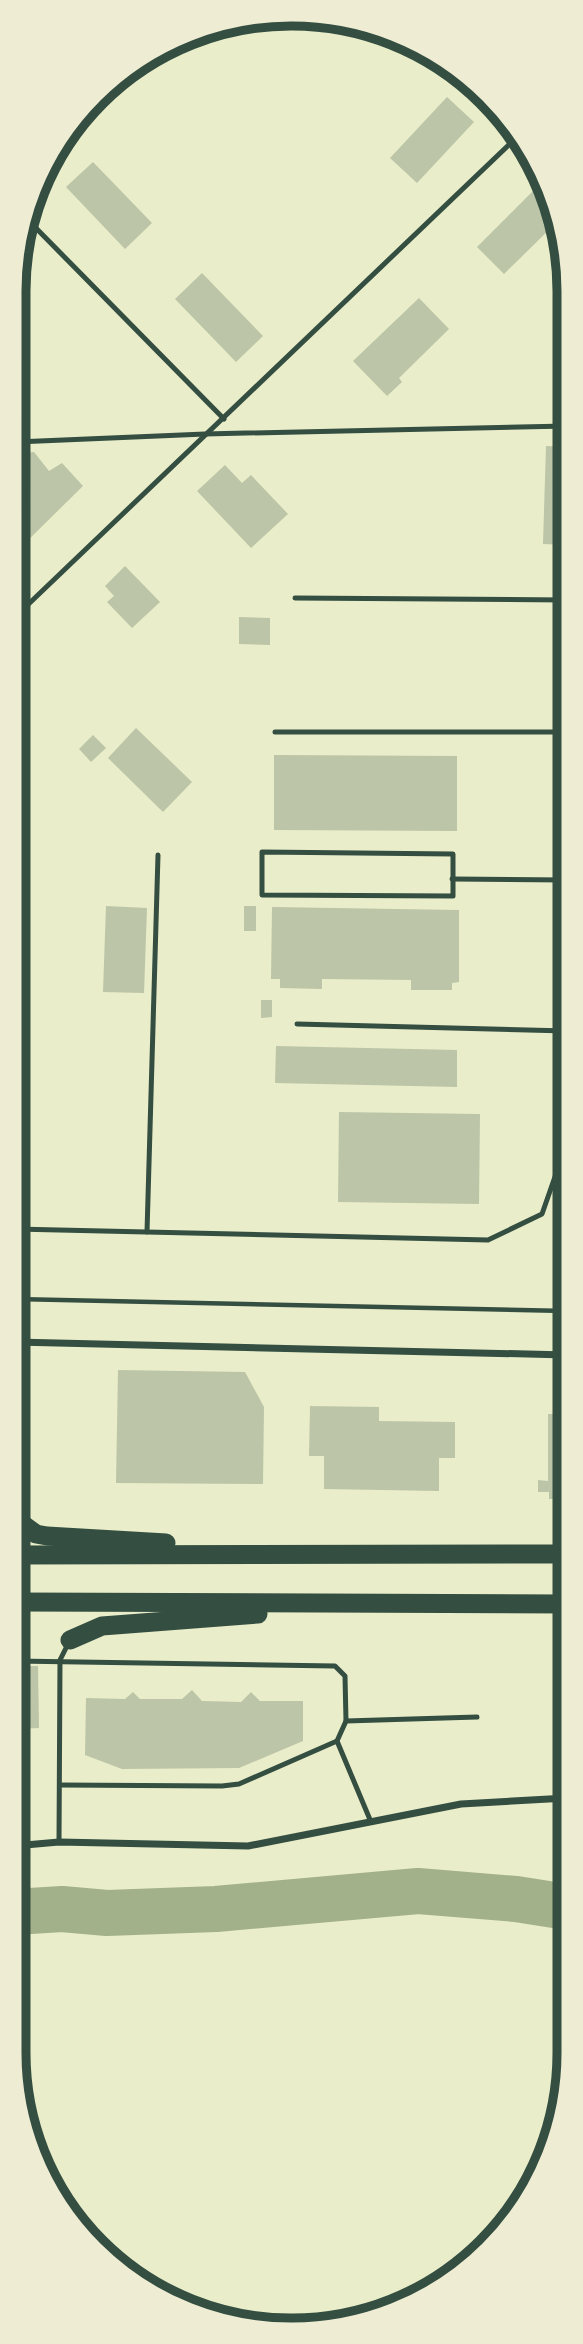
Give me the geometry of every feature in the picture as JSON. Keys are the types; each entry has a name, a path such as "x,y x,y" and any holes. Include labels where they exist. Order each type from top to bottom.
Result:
{"highway":[{"path":"26,1526 36,1534 47,1536 370,1555"},
{"path":"26,1555 557,1554"},
{"path":"26,1602 557,1604"},
{"path":"70,1640 102,1626 378,1603"},
{"path":"475,1604 557,1610"}],"street":[{"path":"26,1342 557,1356"},
{"path":"26,1845 59,1842 248,1846 461,1804 557,1799"}],"lane":[{"path":"26,606 511,142"},
{"path":"34,226 224,419"},
{"path":"26,442 205,434 557,426"},
{"path":"295,598 557,600"},
{"path":"275,732 557,732"},
{"path":"262,852 453,854 452,879 453,896 262,895 262,852"},
{"path":"147,1232 158,855"},
{"path":"452,879 557,880"},
{"path":"297,1024 557,1031"},
{"path":"26,1229 488,1240 542,1214 557,1174"},
{"path":"59,1842 60,1660 70,1640"},
{"path":"26,1661 335,1666 345,1676 346,1721 338,1741 371,1822"},
{"path":"346,1721 477,1717"},
{"path":"60,1785 239,1784 338,1741"}],"path":[{"path":"26,1299 557,1311"}],"building":[{"path":"447,97 474,122 417,183 390,158"},
{"path":"93,162 152,223 125,249 66,187"},
{"path":"536,188 549,229 504,274 477,247"},
{"path":"202,273 263,336 236,362 175,299"},
{"path":"419,298 449,329 399,378 402,382 387,396 353,361"},
{"path":"546,446 557,447 557,545 543,544"},
{"path":"34,452 49,471 62,463 83,486 26,542 26,453"},
{"path":"225,465 242,483 251,475 288,514 251,548 197,491"},
{"path":"125,566 160,602 132,628 107,602 114,596 105,586"},
{"path":"239,617 270,618 270,645 239,644"},
{"path":"136,728 192,782 163,812 108,758"},
{"path":"93,735 106,748 91,762 79,749"},
{"path":"274,755 457,756 457,831 274,830"},
{"path":"106,906 147,908 144,993 103,992"},
{"path":"244,906 256,906 256,931 244,931"},
{"path":"272,907 459,910 459,982 452,983 452,990 411,990 411,980 322,979 322,989 280,988 280,979 271,979"},
{"path":"261,1000 272,1000 272,1017 261,1018"},
{"path":"276,1046 457,1050 457,1087 275,1083"},
{"path":"339,1112 480,1114 479,1204 338,1202"},
{"path":"118,1370 245,1372 264,1407 263,1484 116,1483"},
{"path":"310,1406 379,1407 379,1421 455,1422 455,1458 439,1458 439,1491 324,1489 324,1456 309,1456"},
{"path":"548,1414 557,1414 557,1499 549,1499 549,1492 538,1492 538,1480 548,1481"},
{"path":"26,1666 38,1666 39,1728 26,1729"},
{"path":"192,1690 202,1701 241,1702 251,1692 260,1701 303,1701 303,1741 239,1768 122,1769 85,1755 86,1698 125,1699 133,1692 140,1699 182,1699"}],"waterway":[{"path":"26,1911 62,1909 107,1913 216,1909 418,1891 516,1899 557,1905"}]}
